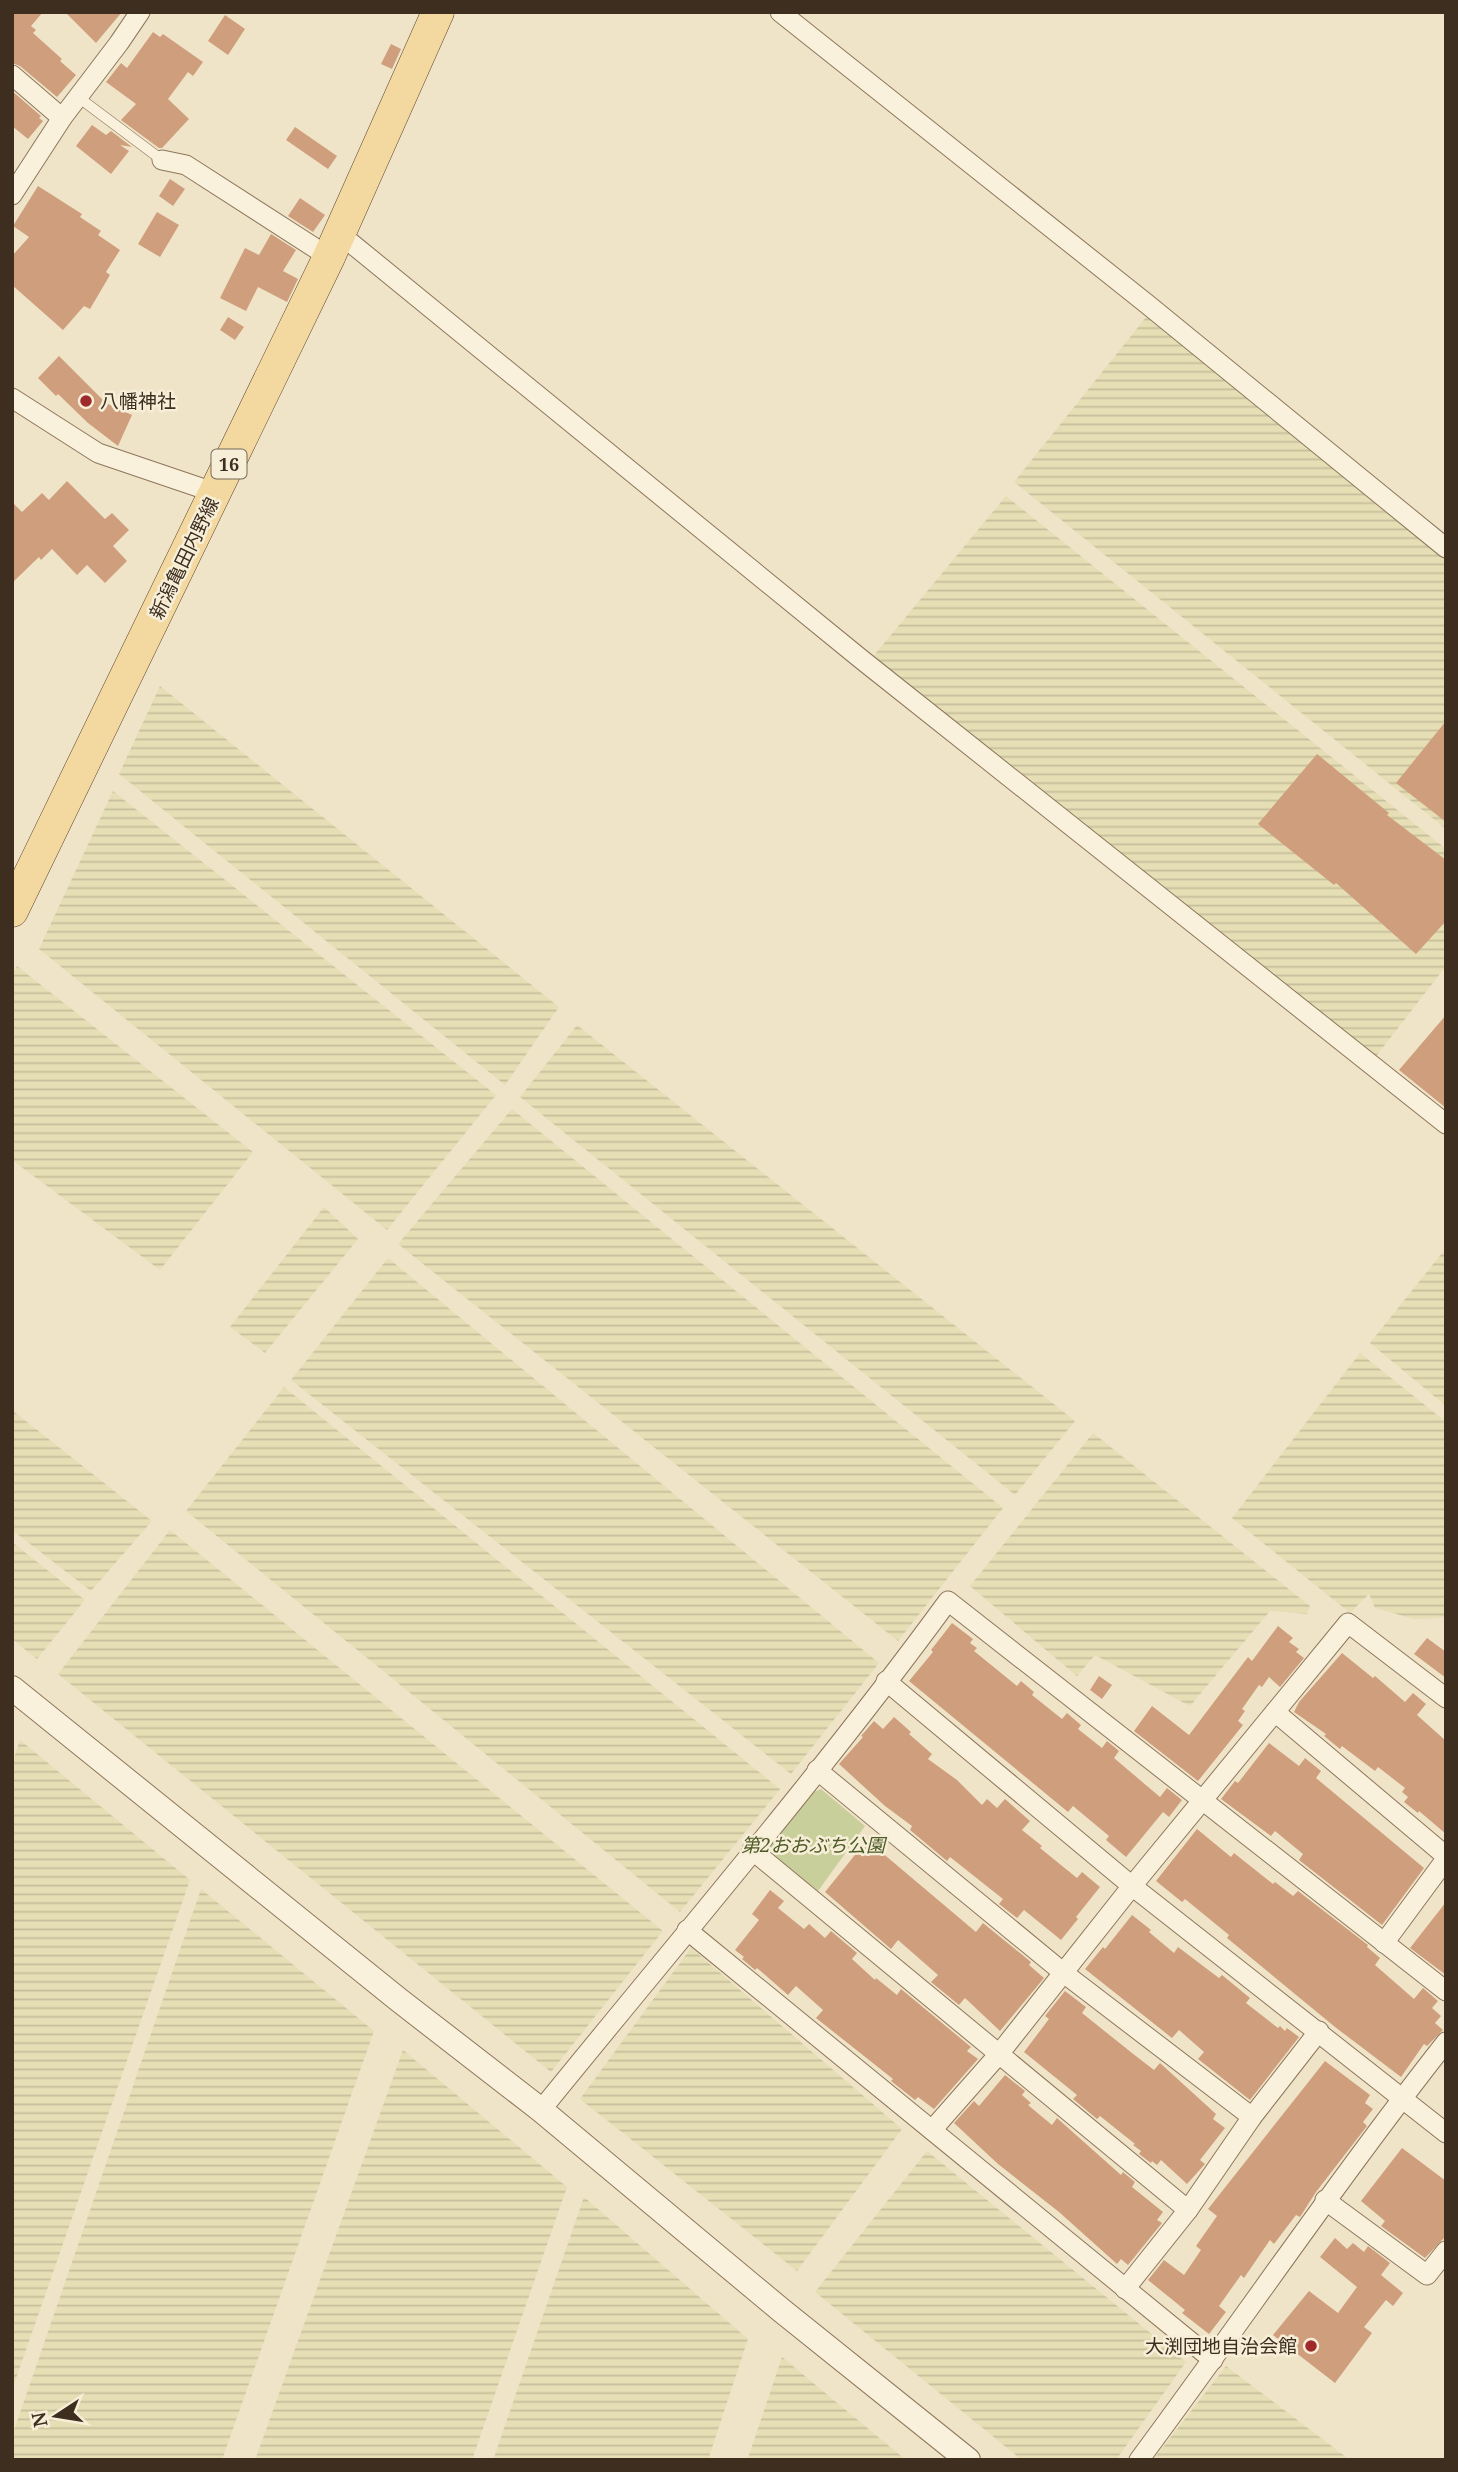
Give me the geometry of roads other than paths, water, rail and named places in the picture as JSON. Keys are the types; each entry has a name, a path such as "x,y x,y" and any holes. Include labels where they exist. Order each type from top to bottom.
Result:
{"main road":[{"name":"新潟亀田内野線","path":"12,911 335,246 438,12"}],"street":[{"path":"12,195 62,118 140,12"},
{"path":"780,12 1147,304 1446,548"},
{"path":"12,75 62,118"},
{"path":"162,160 186,165 335,246 850,650 1446,1124"},
{"path":"12,398 98,453 216,493"},
{"path":"541,2110 817,1770 948,1601 1446,1991"},
{"path":"932,2130 1065,1974 1132,1886 1348,1623 1443,1694"},
{"path":"886,1681 1132,1886 1446,2133"},
{"path":"12,1688 388,1992 541,2110 781,2310 968,2460"},
{"path":"1276,1712 1446,1857 1384,1943"},
{"path":"817,1770 1065,1974 1252,2118"},
{"path":"752,1850 1188,2210"},
{"path":"687,1930 1213,2360"},
{"path":"1125,2289 1188,2210 1252,2118 1319,2031"},
{"path":"1139,2460 1325,2200 1446,2042"},
{"path":"1325,2200 1427,2275 1446,2251"}],"lane":[{"path":"78,97 162,160"}],"place":[{"name":"八幡神社","path":"86,401"},
{"name":"大渕団地自治会館","path":"1311,2346"}],"park label":[{"name":"第2おおぶち公園","path":"813,1845"}]}
